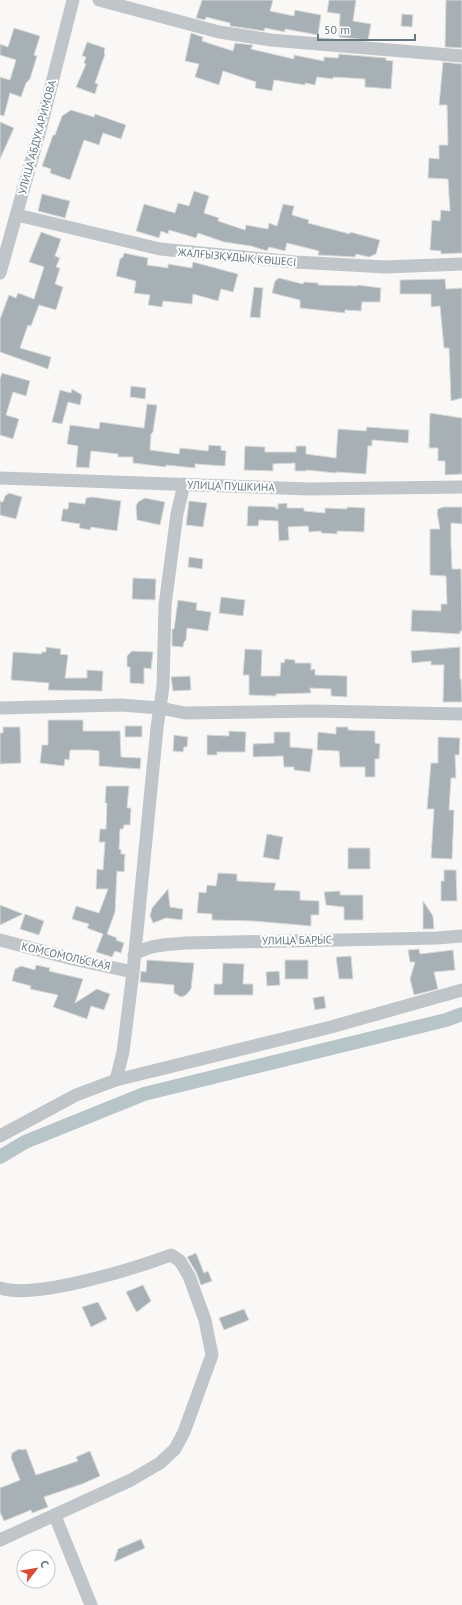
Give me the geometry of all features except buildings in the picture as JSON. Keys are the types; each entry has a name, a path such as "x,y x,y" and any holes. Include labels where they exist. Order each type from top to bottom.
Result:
{"street":[{"name":"УЛИЦА АБДУКАРИМОВА","path":"0,273 5,235 17,215 73,0"},
{"path":"99,0 213,30 271,40 462,56"},
{"name":"ЖАЛҒЫЗҚҰДЫҚ КӨШЕСІ","path":"17,215 160,249 295,262 386,267 462,264"},
{"name":"УЛИЦА ПУШКИНА","path":"0,478 309,489 462,486"},
{"path":"116,1080 122,1052 133,972 163,686 165,605 177,514 184,484"},
{"path":"0,708 122,705 160,708 185,713 314,711 462,714"},
{"name":"УЛИЦА БАРЫС","path":"134,955 141,950 152,946 185,943 437,938 462,936"},
{"name":"КОМСОМОЛЬСКАЯ","path":"0,940 133,972"},
{"path":"0,1136 76,1095 116,1080 331,1027 462,990"},
{"path":"0,1288 8,1291 30,1290 63,1285 108,1274 171,1255 180,1261 189,1276 205,1320 212,1355 187,1425 175,1449 160,1463 131,1480 0,1540"},
{"path":"55,1516 91,1605"}],"waterway":[{"path":"0,1157 25,1142 144,1094 446,1020 462,1014"}]}
